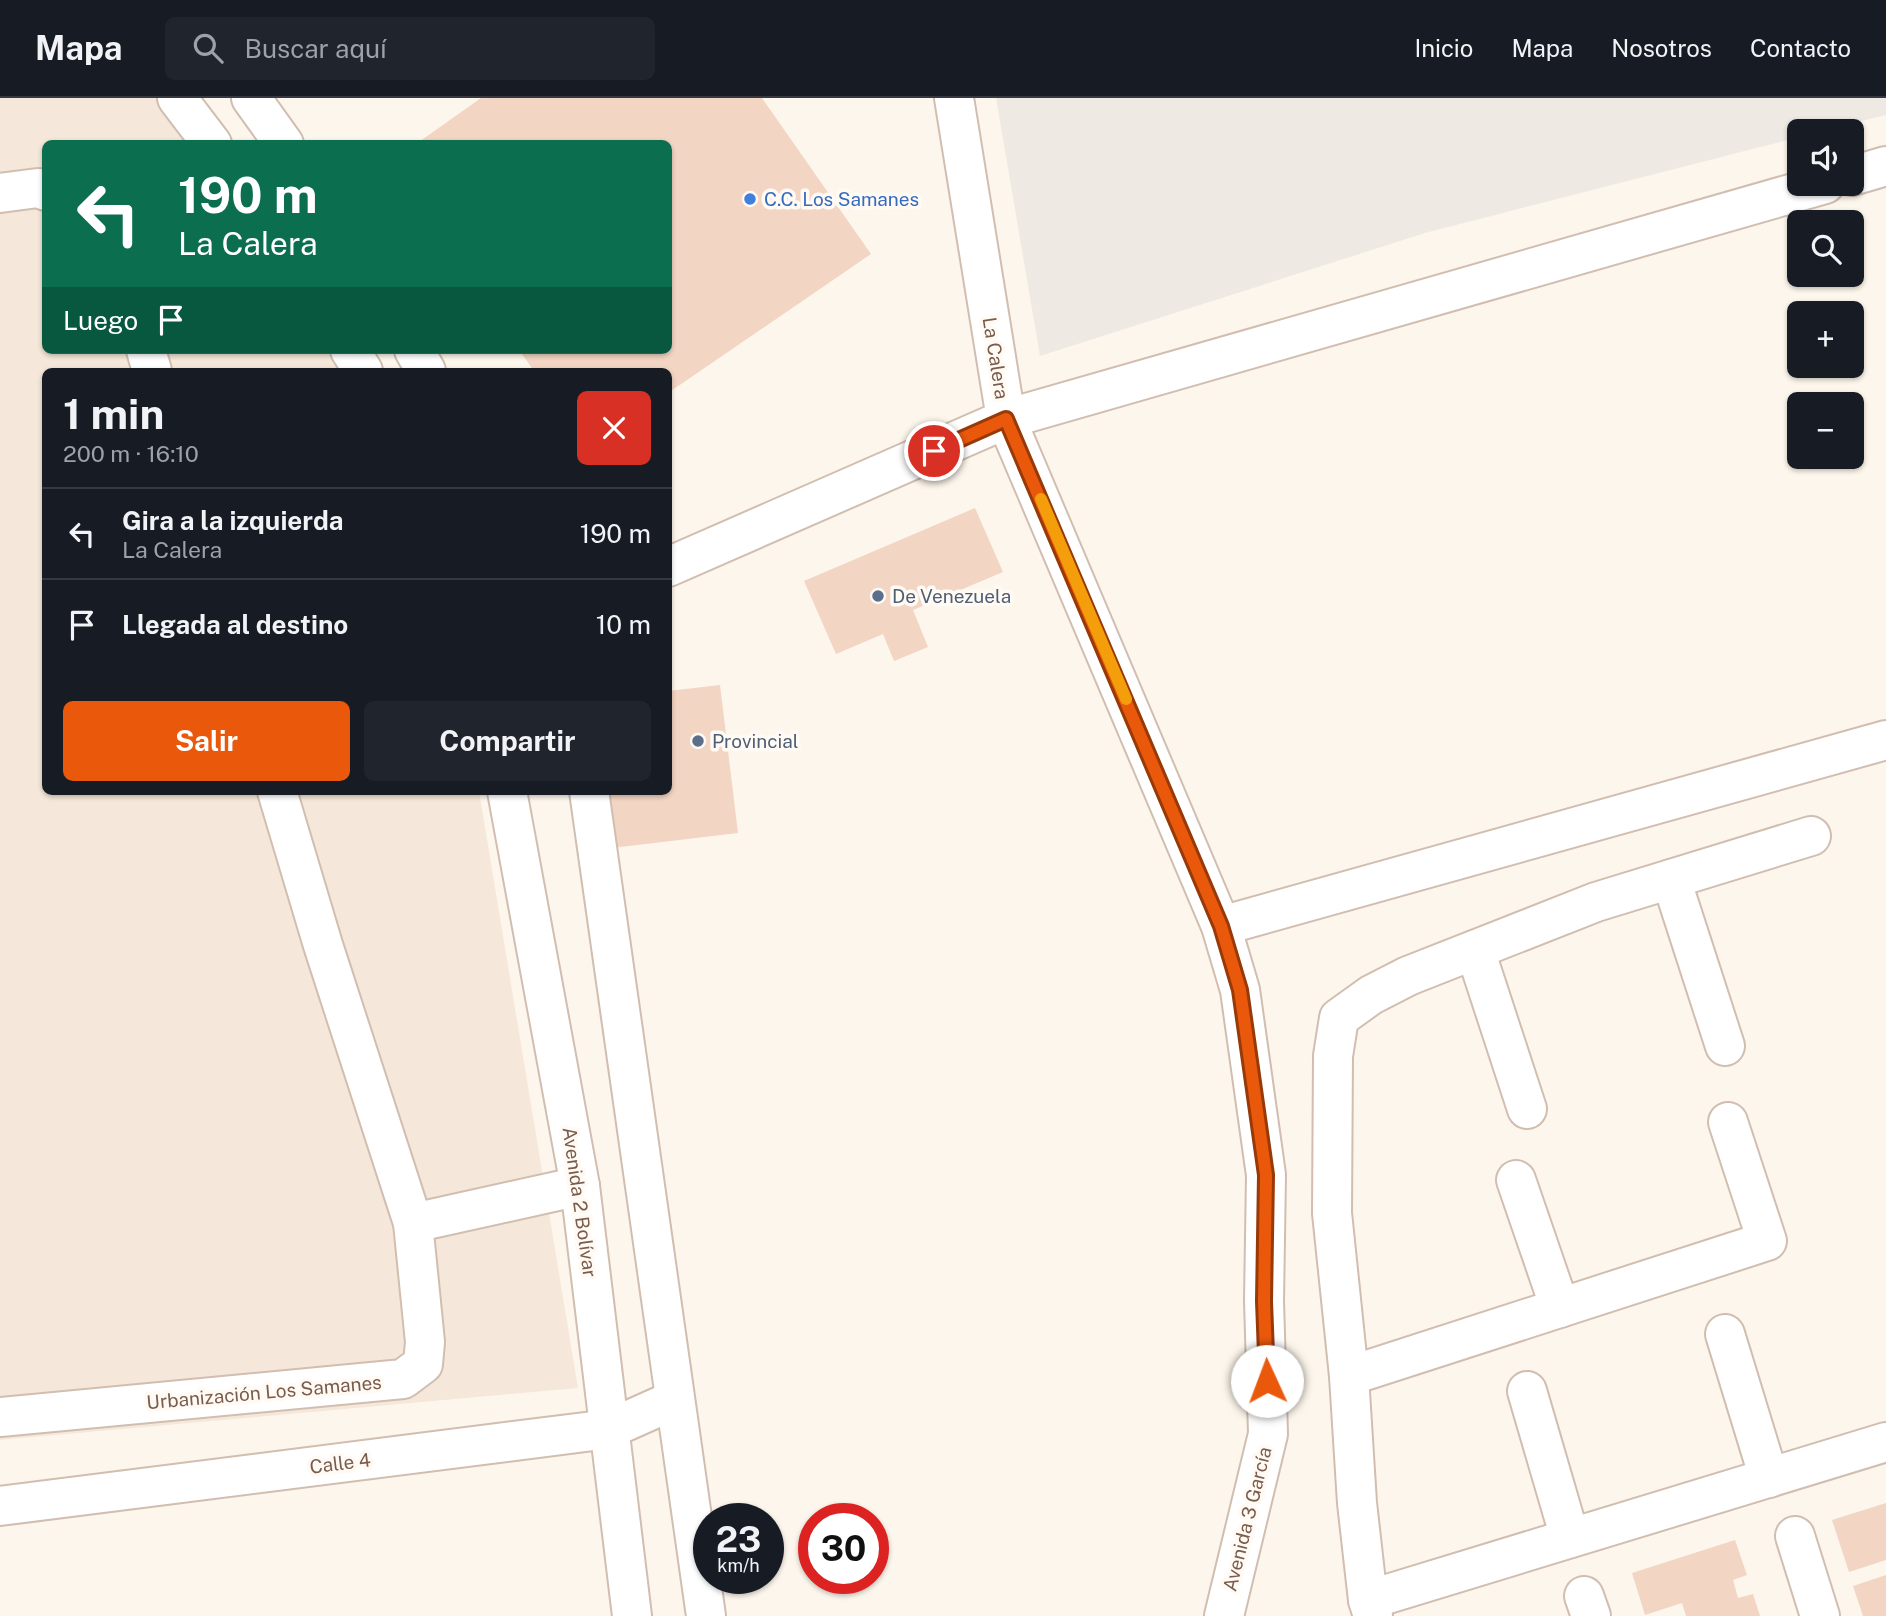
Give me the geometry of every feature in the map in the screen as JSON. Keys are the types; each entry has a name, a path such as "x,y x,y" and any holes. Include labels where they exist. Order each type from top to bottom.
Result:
{"street":[{"path":"177,98 209,140"},
{"path":"251,98 281,140"},
{"name":"La Calera","path":"672,565 1006,419 954,98"},
{"path":"1864,172 1886,166"},
{"path":"0,193 42,190"},
{"path":"1006,419 1787,195"},
{"name":"Avenida 3 García","path":"1006,419 1221,926 1240,990 1266,1175 1264,1301 1268,1434 1224,1616"},
{"path":"1221,926 1886,740"},
{"name":"Urbanización Los Samanes","path":"0,1417 403,1379 423,1364 425,1342 413,1223 323,945 278,795"},
{"name":"Avenida 2 Bolívar","path":"508,795 580,1186 632,1616"},
{"path":"590,795 706,1616"},
{"path":"1811,835 1596,902 1408,976 1371,995 1339,1018 1333,1056 1332,1213 1349,1376 1357,1503 1371,1608 1570,1538 1886,1442"},
{"path":"1671,879 1726,1046"},
{"path":"1475,950 1527,1109"},
{"path":"1349,1376 1767,1241 1728,1122"},
{"path":"1516,1180 1560,1308"},
{"path":"413,1223 580,1186"},
{"path":"1725,1334 1769,1478"},
{"path":"1527,1391 1570,1538"},
{"name":"Calle 4","path":"0,1506 609,1429 674,1400"},
{"path":"1795,1536 1820,1616"}],"shaded area":[{"path":"0,98 165,98 198,140 42,140 42,354 354,354 360,368 42,368 42,795 480,795 578,1388 0,1440"},
{"path":"996,98 1886,98 1886,115 1864,120 1787,119 1787,140 1425,233 1040,356"}],"building":[{"name":"C.C. Los Samanes","path":"481,98 762,98 871,254 672,390 672,368 532,368 522,354 672,354 672,140 422,140"},
{"name":"De Venezuela","path":"975,508 1003,572 913,610 928,647 894,661 883,634 836,654 804,581"},
{"name":"Provincial","path":"720,685 738,833 612,848 605,795 672,795 672,691"},
{"path":"1886,1503 1886,1560 1849,1572 1832,1520"},
{"path":"1735,1540 1747,1575 1733,1580 1738,1598 1753,1594 1760,1616 1686,1616 1682,1603 1645,1615 1632,1573"},
{"path":"1886,1575 1886,1616 1863,1616 1853,1586"}],"slow traffic":[{"path":"1041,499 1126,699"}],"place":[{"name":"C.C. Los Samanes","path":"750,199"},
{"name":"De Venezuela","path":"878,596"},
{"name":"Provincial","path":"698,741"}],"route":[{"path":"934,451 1006,419 1221,926 1240,990 1266,1175 1264,1301 1267,1381"}]}
